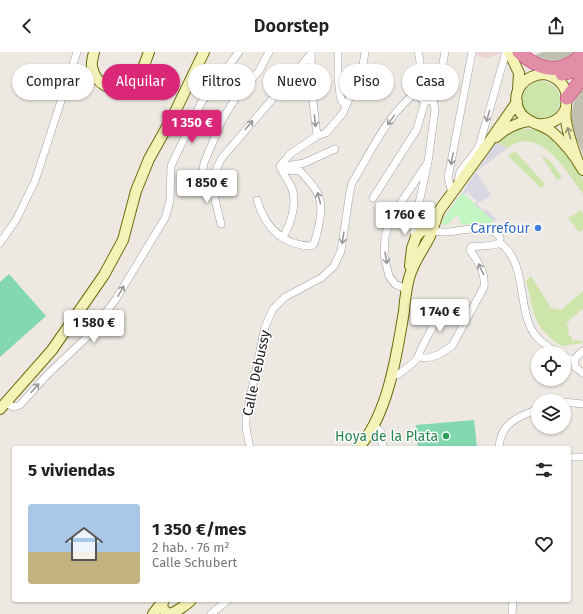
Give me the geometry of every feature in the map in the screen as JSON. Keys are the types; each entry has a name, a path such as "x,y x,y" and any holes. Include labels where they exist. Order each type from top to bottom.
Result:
{"highway":[{"path":"519,52 529,61 538,66 556,69 573,63 583,53"},
{"path":"567,73 583,60"},
{"path":"548,75 567,73 583,67"},
{"path":"567,101 578,81 583,76"}],"street":[{"path":"0,243 16,220 35,181 77,52"},
{"path":"94,52 91,67 97,79 106,87 120,89 133,82 142,72 149,52"},
{"path":"3,406 52,350 104,275 123,240 136,191 149,159 173,116 204,52"},
{"path":"3,406 14,407 20,405 47,375 87,337 116,299 165,218 170,201 171,166 201,103 239,52"},
{"path":"221,224 210,179 206,177 204,170 204,163 222,120 236,99 259,71 269,52"},
{"path":"338,52 340,95 342,102 347,104"},
{"path":"280,166 290,154 317,136 326,133 343,113 363,65 364,52"},
{"path":"418,52 420,64"},
{"path":"443,64 445,52"},
{"path":"454,190 448,178 472,52"},
{"path":"454,190 460,172 477,150 480,143 508,52"},
{"path":"508,52 519,73 516,102 518,110 522,116 532,123 551,132 581,166"},
{"path":"514,52 530,66 557,79 562,84 566,91 567,101 565,119 581,166"},
{"path":"210,179 214,175 221,160 311,53"},
{"path":"311,53 312,92 317,136"},
{"path":"518,90 529,78 536,75 548,75"},
{"name":"Calle Debussy","path":"250,446 246,428 246,418 265,327 274,309 285,297 321,278 334,266 341,251 352,183 390,121 407,100"},
{"path":"373,198 417,129 425,101 429,100"},
{"path":"418,236 414,232 414,226 428,162 435,110 433,100"},
{"path":"487,145 503,131 516,124 532,123 543,125 556,121 561,116 567,101"},
{"path":"359,446 384,404 391,376 404,311 406,289 418,236 439,211 516,102"},
{"path":"280,166 291,166 304,163 335,149"},
{"path":"406,289 395,284 389,276 384,255 385,237 390,219 428,162"},
{"path":"280,166 283,175 294,194 291,221 282,237"},
{"path":"257,200 264,221 272,230 291,243 302,246 311,246 314,244 320,214 320,200 317,192 300,171 286,170 280,166"},
{"path":"416,250 433,227 439,211"},
{"path":"418,236 433,227"},
{"path":"433,227 445,232 480,228 489,229 496,232 500,237 500,243 511,253 519,276 530,328 541,341 548,346"},
{"path":"418,357 427,358 438,355 452,346 484,287 485,279 470,250 471,247 496,245 500,243"},
{"path":"391,376 399,374 418,357 434,324 441,303"},
{"path":"583,352 577,356 574,361 575,367 583,373"},
{"path":"571,403 583,404"},
{"path":"500,446 501,435 506,427 513,420 531,412"},
{"path":"373,425 380,432 383,446"},
{"path":"571,457 583,457"},
{"path":"153,614 186,602"},
{"path":"211,614 226,602"},
{"path":"512,614 513,602"}],"shaded area":[{"path":"477,52 502,53 487,58 477,56"},
{"path":"543,52 581,52 553,65 533,56"},
{"path":"583,87 583,153 576,138 572,121 572,112 575,98"},
{"path":"496,142 507,148 476,172"},
{"path":"476,172 491,195 477,204 483,211 486,209 496,219 494,221 474,204 477,201 467,192 464,195 462,193"}],"green space":[{"path":"537,81 545,81 555,86 559,93 559,107 555,114 545,119 537,119 527,114 525,111 522,104 522,96 527,86 530,84"},
{"path":"518,129 538,130 556,141 568,156 583,180 583,194 560,163 551,153 541,146 530,142 519,142 507,148 496,142"},
{"path":"515,151 545,184 541,188 508,156"},
{"path":"540,154 551,162 562,177 557,180"},
{"path":"462,193 494,221 492,223 461,225 458,214 445,226 442,223 443,219"},
{"path":"581,210 583,214 583,230 579,232 568,218"},
{"path":"9,274 46,316 0,357 0,282"},
{"path":"531,276 551,308 561,310 583,291 583,309 569,320 566,325 572,341 579,340 583,343 562,346 545,332 539,325 533,310 526,281"},
{"name":"Hoya de la Plata","path":"474,420 477,446 418,446 416,425"}],"place":[{"name":"Carrefour","path":"538,228"},
{"name":"Hoya de la Plata","path":"446,436"}]}
